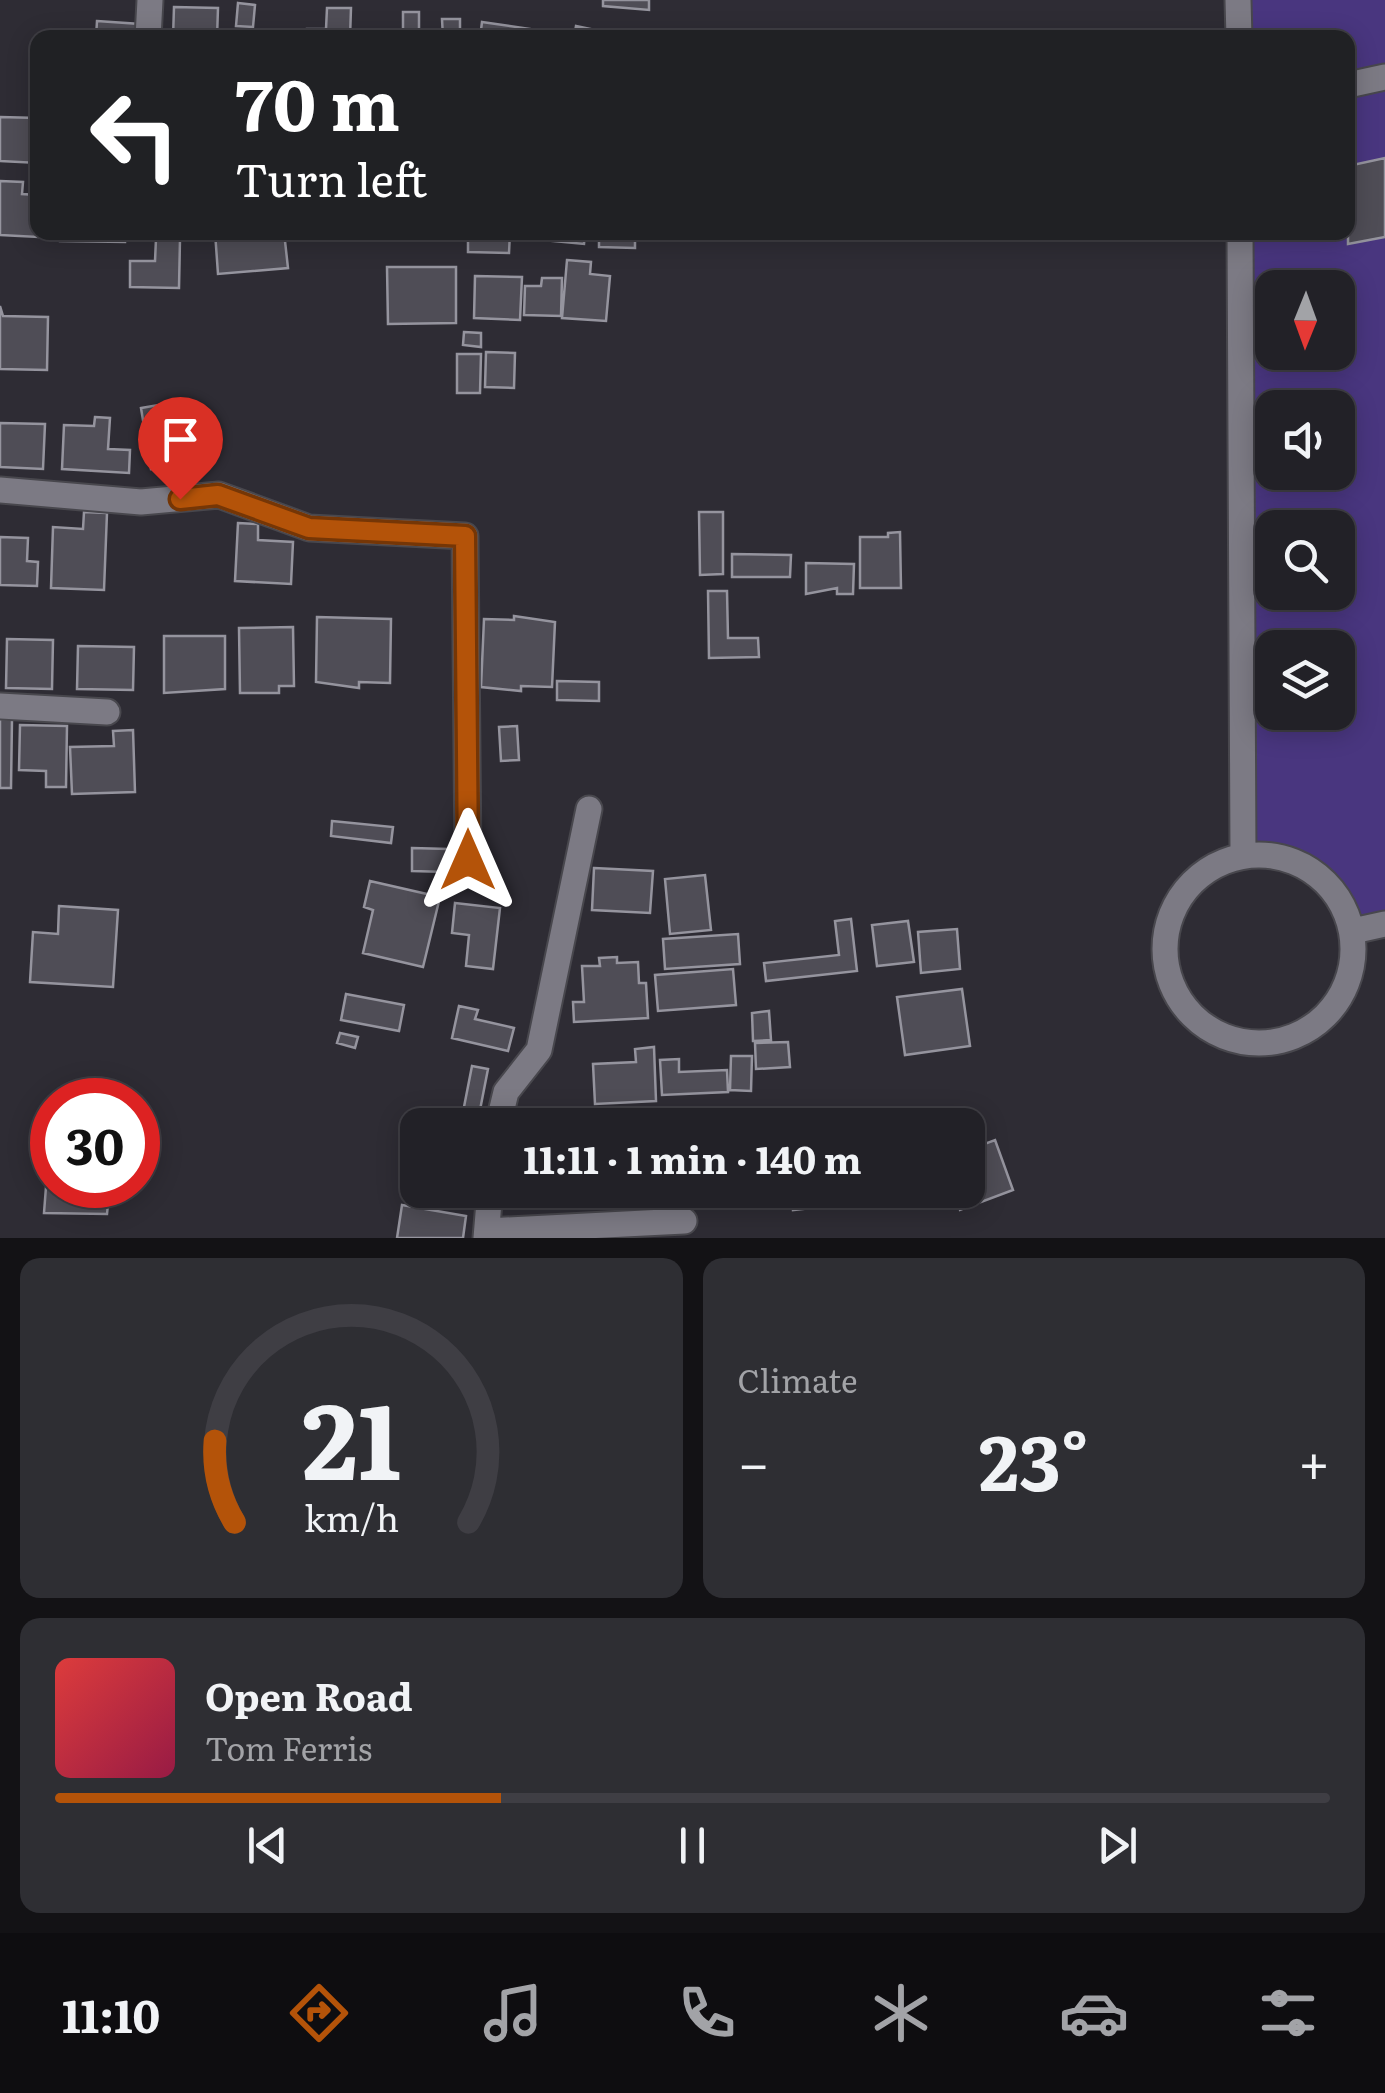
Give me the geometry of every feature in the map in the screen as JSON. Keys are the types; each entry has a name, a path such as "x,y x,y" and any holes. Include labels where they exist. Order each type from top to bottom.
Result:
{"street":[{"path":"148,30 150,0"},
{"path":"1238,0 1238,30"},
{"path":"1355,83 1385,77"},
{"path":"1240,240 1243,856"},
{"path":"0,490 142,502 218,495 309,528 465,536 468,860"},
{"path":"0,706 107,712"},
{"path":"502,1108 506,1092 539,1050 589,810"},
{"path":"1243,856 1280,856 1314,871 1340,897 1354,931 1353,968 1339,1003 1312,1029 1277,1043 1240,1042 1205,1028 1179,1001 1165,966 1166,929 1181,895 1208,869 1243,856"},
{"path":"1354,931 1385,924"},
{"path":"488,1208 486,1234 684,1222"}],"shaded area":[{"path":"1238,0 1385,0 1385,924 1353,931 1335,895 1313,872 1265,857 1243,855 1240,240 1355,240 1355,30 1239,30"}],"building":[{"path":"603,0 649,0 649,10 603,6"},
{"path":"238,3 255,5 253,27 236,26"},
{"path":"174,7 218,8 217,30 173,30"},
{"path":"327,8 351,8 350,30 307,30 326,29"},
{"path":"403,12 419,12 419,30 403,30"},
{"path":"442,19 460,19 460,30 443,30"},
{"path":"97,21 140,24 140,30 96,30"},
{"path":"482,22 537,30 481,30"},
{"path":"0,117 30,118 30,163 0,161"},
{"path":"1385,158 1385,237 1348,244 1348,240 1355,240 1355,164"},
{"path":"0,181 23,182 22,194 30,194 30,237 0,235"},
{"path":"125,240 125,242 60,241"},
{"path":"156,240 180,240 179,288 130,287 130,261 155,261"},
{"path":"216,240 285,240 288,268 218,274"},
{"path":"468,240 510,240 509,253 468,252"},
{"path":"543,240 584,240 584,244"},
{"path":"599,240 635,240 635,248 599,247"},
{"path":"567,260 591,262 590,274 610,276 606,321 562,318"},
{"path":"387,267 456,267 456,323 388,324"},
{"path":"475,276 522,277 520,320 474,318"},
{"path":"542,278 562,278 561,316 524,315 525,286 541,286"},
{"path":"0,306 3,316 48,317 47,370 0,369"},
{"path":"464,332 481,333 481,347 463,345"},
{"path":"486,352 515,353 514,388 485,387"},
{"path":"457,354 481,354 480,393 457,393"},
{"path":"159,405 161,420 192,416 199,462 151,469 141,408"},
{"path":"95,417 110,418 108,449 130,450 129,473 62,469 64,425 94,426"},
{"path":"0,423 45,424 43,469 0,467"},
{"path":"84,512 107,513 104,590 51,588 53,527 83,529"},
{"path":"699,512 723,512 723,574 700,575"},
{"path":"238,523 258,524 258,540 293,542 291,584 235,581"},
{"path":"900,532 901,588 860,588 860,537 888,537 888,533"},
{"path":"0,537 28,538 27,561 38,562 37,586 0,585"},
{"path":"732,554 791,555 790,577 732,577"},
{"path":"806,563 854,564 853,594 837,594 837,588 806,594"},
{"path":"708,591 727,591 728,638 758,638 759,657 709,658"},
{"path":"514,616 555,622 552,687 521,686 521,691 481,687 484,619 514,620"},
{"path":"317,617 391,619 390,683 359,682 359,688 316,682"},
{"path":"293,627 294,686 279,686 279,693 240,693 239,628"},
{"path":"164,636 225,636 225,689 164,693"},
{"path":"7,639 53,640 52,689 6,688"},
{"path":"78,646 134,647 133,690 77,689"},
{"path":"557,681 599,682 599,701 557,700"},
{"path":"0,719 12,719 11,788 0,788"},
{"path":"20,725 67,726 66,787 46,787 46,771 19,770"},
{"path":"517,726 519,760 501,761 499,727"},
{"path":"133,730 135,792 72,794 70,747 114,746 113,731"},
{"path":"332,821 393,827 391,843 331,836"},
{"path":"412,848 448,849 447,872 412,871"},
{"path":"594,868 653,871 650,913 592,910"},
{"path":"705,875 711,930 670,934 665,879"},
{"path":"370,881 440,897 423,967 363,953 373,910 364,907"},
{"path":"455,903 500,908 493,969 466,966 469,935 452,933"},
{"path":"59,906 118,910 113,987 30,982 33,932 58,934"},
{"path":"851,919 857,971 766,981 764,963 839,955 835,921"},
{"path":"908,921 914,962 877,966 872,925"},
{"path":"957,929 960,969 921,973 918,932"},
{"path":"738,934 740,964 665,969 663,939"},
{"path":"617,957 617,963 638,962 639,983 646,983 648,1018 574,1022 573,1002 584,1002 582,966 600,966 599,958"},
{"path":"733,969 736,1005 658,1011 655,975"},
{"path":"962,989 970,1046 905,1055 897,997"},
{"path":"346,994 404,1005 399,1031 341,1020"},
{"path":"459,1006 478,1010 475,1019 514,1028 508,1051 452,1038"},
{"path":"769,1011 771,1040 753,1041 752,1013"},
{"path":"340,1033 358,1037 355,1048 337,1043"},
{"path":"788,1042 790,1067 756,1069 755,1043"},
{"path":"654,1047 656,1101 595,1104 593,1064 636,1062 635,1049"},
{"path":"731,1056 752,1056 751,1091 730,1090"},
{"path":"679,1059 679,1072 727,1070 728,1092 662,1095 660,1060"},
{"path":"472,1066 488,1069 480,1108 464,1108"},
{"path":"995,1140 1013,1190 985,1201 985,1144"},
{"path":"44,1208 108,1208 107,1214 44,1213"},
{"path":"402,1208 466,1216 463,1238 397,1238"}],"route":[{"path":"180,499 218,495 309,528 465,536 468,860"}]}
